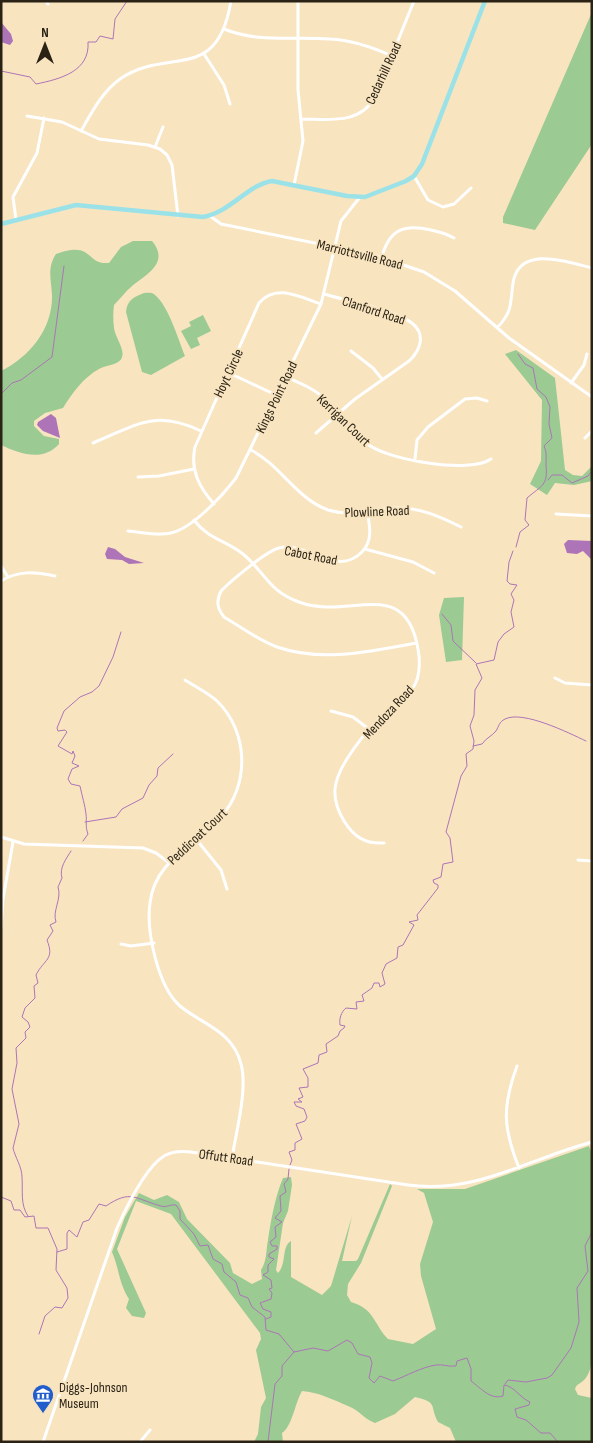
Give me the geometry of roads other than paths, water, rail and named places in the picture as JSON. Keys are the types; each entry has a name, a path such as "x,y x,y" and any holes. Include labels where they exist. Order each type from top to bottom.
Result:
{"main road":[{"path":"414,176 422,164 485,1"},
{"name":"Marriottsville Road","path":"1,224 60,207 80,205 178,216 210,216 227,208 264,183 277,181 360,197 383,192 414,176"}],"street":[{"path":"81,131 102,96 120,79 141,69 185,61 204,54 216,43 224,29 231,1"},
{"path":"294,184 302,149 298,96 298,1"},
{"name":"Cedarhill Road","path":"301,119 349,118 364,112 375,97 414,1"},
{"path":"224,29 252,38 298,38 353,42 392,56"},
{"path":"204,54 224,85 230,104"},
{"path":"27,116 62,122 108,141 155,147 167,156 172,165 178,216"},
{"path":"16,220 13,197 37,152 44,118"},
{"path":"155,147 163,128"},
{"path":"414,176 428,200 443,207 454,204 470,188"},
{"name":"Kings Point Road","path":"128,531 172,533 194,520 214,504 236,478 321,304 341,221 360,197"},
{"name":"Marriottsville Road","path":"210,216 221,224 382,256 414,268 442,282 497,328 592,398"},
{"path":"382,256 391,236 407,227 420,227 442,232 454,238"},
{"path":"497,328 511,308 516,273 527,262 538,258 549,258 592,268"},
{"name":"Hoyt Circle","path":"214,504 201,488 194,469 194,452 201,431 229,373 259,303 264,297 275,292 288,293 321,304"},
{"name":"Clanford Road","path":"316,433 416,354 421,343 418,329 406,319 324,294"},
{"path":"351,351 373,368 382,380"},
{"path":"571,382 584,364 587,354"},
{"path":"229,373 276,395"},
{"name":"Kerrigan Court","path":"286,377 321,395 363,440 376,450 415,459 466,466 483,464 492,459"},
{"path":"415,459 418,440 428,426 465,399 477,398 487,401"},
{"path":"93,443 144,422 160,419 183,423 201,431"},
{"path":"585,438 592,431"},
{"name":"Plowline Road","path":"251,450 268,460 317,505 336,512 367,512 399,508 418,510 461,527"},
{"path":"138,477 159,476 194,469"},
{"path":"367,512 370,531 365,549 413,562 434,573"},
{"path":"556,514 592,516"},
{"name":"Mendoza Road","path":"194,520 205,533 237,550 275,589 305,604 337,608 381,603 395,608 409,619 415,632 419,660 416,682 358,744 338,777 335,796 340,814 354,835 374,844 384,843"},
{"name":"Cabot Road","path":"365,549 352,559 338,561 323,559 292,548 280,548 225,587 217,598 218,605 224,617 276,646 294,652 344,655 417,643"},
{"path":"1,566 8,577"},
{"path":"1,581 8,577 29,572 55,576"},
{"path":"555,678 566,683 592,685"},
{"name":"Peddicoat Court","path":"185,680 217,702 229,716 240,742 242,762 240,783 232,802 220,819 168,862 155,883 150,900 149,916 162,978 170,994 183,1008 224,1034 240,1059 243,1083 232,1158"},
{"path":"331,710 353,717 370,730"},
{"path":"1,837 13,842 143,848 156,853 168,862"},
{"path":"196,839 221,870 227,889"},
{"path":"1,928 3,899 13,842"},
{"path":"578,860 592,861"},
{"path":"122,944 132,946 154,943"},
{"path":"517,1066 508,1092 505,1115 508,1138 519,1168"},
{"name":"Offutt Road","path":"42,1442 115,1233 134,1196 156,1163 171,1153 186,1152 432,1187 471,1183 592,1142"},
{"path":"140,1442 150,1430"}],"waterway":[{"path":"1,71 30,77 36,84 72,72 84,60 88,42 96,42 100,36 113,39 115,19 127,1"},
{"path":"1,394 12,383 21,380 52,357 64,266"},
{"path":"516,547 520,532 529,525 525,520 527,498 545,481 546,451 544,446 552,438 549,424 550,407 546,397 537,389 533,368 525,364 518,354"},
{"path":"548,480 552,475 562,475 572,483 588,476 592,471"},
{"path":"290,1165 292,1160 289,1152 295,1150 295,1143 302,1139 296,1124 305,1121 307,1117 304,1109 296,1106 294,1102 302,1102 298,1099 303,1097 299,1088 308,1087 308,1078 303,1069 318,1063 319,1055 327,1052 326,1044 338,1036 344,1028 345,1026 340,1025 344,1010 346,1008 357,1009 356,1002 364,1001 362,995 372,988 374,983 379,983 380,987 385,984 382,973 386,964 397,958 398,947 403,945 414,925 409,922 418,920 417,915 438,888 438,885 433,880 441,877 443,864 453,862 450,838 446,832 461,776 467,766 466,754 473,749 474,741 470,726 474,715 475,690 482,678 476,664 494,660 498,642 504,634 514,627 511,612 514,600 511,594 517,585 510,584 507,581 509,562 513,551"},
{"path":"442,614 451,625 453,641 476,663"},
{"path":"83,841 88,834 86,811 80,786 71,784 68,779 72,769 79,766 72,763 75,756 73,751 72,754 58,746 67,732 65,730 58,731 57,728 64,711 80,697 92,692 99,686 113,657 121,632"},
{"path":"473,746 482,744 496,731 501,721 513,717 534,720 586,741"},
{"path":"85,822 116,817 122,809 143,798 149,785 157,776 158,768 173,754"},
{"path":"28,1216 23,1202 21,1170 13,1148 19,1124 12,1089 17,1063 16,1048 26,1038 25,1032 30,1027 28,1022 22,1017 25,1008 35,998 34,986 38,983 36,975 49,956 47,940 53,931 50,925 56,922 55,914 59,896 58,887 62,878 61,871 71,851"},
{"path":"266,1319 271,1317 271,1312 263,1309 260,1303 271,1299 272,1293 269,1289 272,1288 271,1280 263,1275 268,1272 268,1265 274,1259 269,1257 269,1254 277,1249 277,1246 272,1246 270,1242 276,1237 275,1227 282,1222 275,1218 281,1211 280,1196 286,1192 284,1184 288,1179 289,1169"},
{"path":"1,1197 11,1201 14,1210 20,1210 25,1217 34,1216 36,1228 48,1228 57,1249 56,1270 67,1288 68,1298 62,1308 55,1307 45,1316 39,1334"},
{"path":"57,1252 67,1249 67,1233 69,1230 77,1237 83,1222 89,1220 99,1204 106,1206 121,1198 133,1197 163,1206 176,1205 180,1211 180,1219 194,1234 200,1246 208,1245 213,1259 222,1264 224,1272 236,1282 240,1295 248,1298 252,1307 265,1317 266,1330 279,1334 294,1352 313,1348 328,1351 347,1340 352,1343 358,1354 370,1357 372,1363 369,1378 374,1383 380,1376 393,1381 431,1366 456,1366 457,1361 467,1358 471,1369 471,1381 486,1393 498,1397 503,1396 504,1385 511,1388 530,1402 529,1405 515,1409 517,1417 526,1420 541,1433 550,1433 558,1442"},
{"path":"505,1384 508,1380 526,1382 547,1378 552,1375 571,1348 579,1322 577,1288 588,1271 585,1246 592,1232"},
{"path":"268,1442 275,1384 282,1376 282,1366 294,1352"}],"place":[{"name":"Diggs-Johnson Museum","path":"43,1414"}]}
